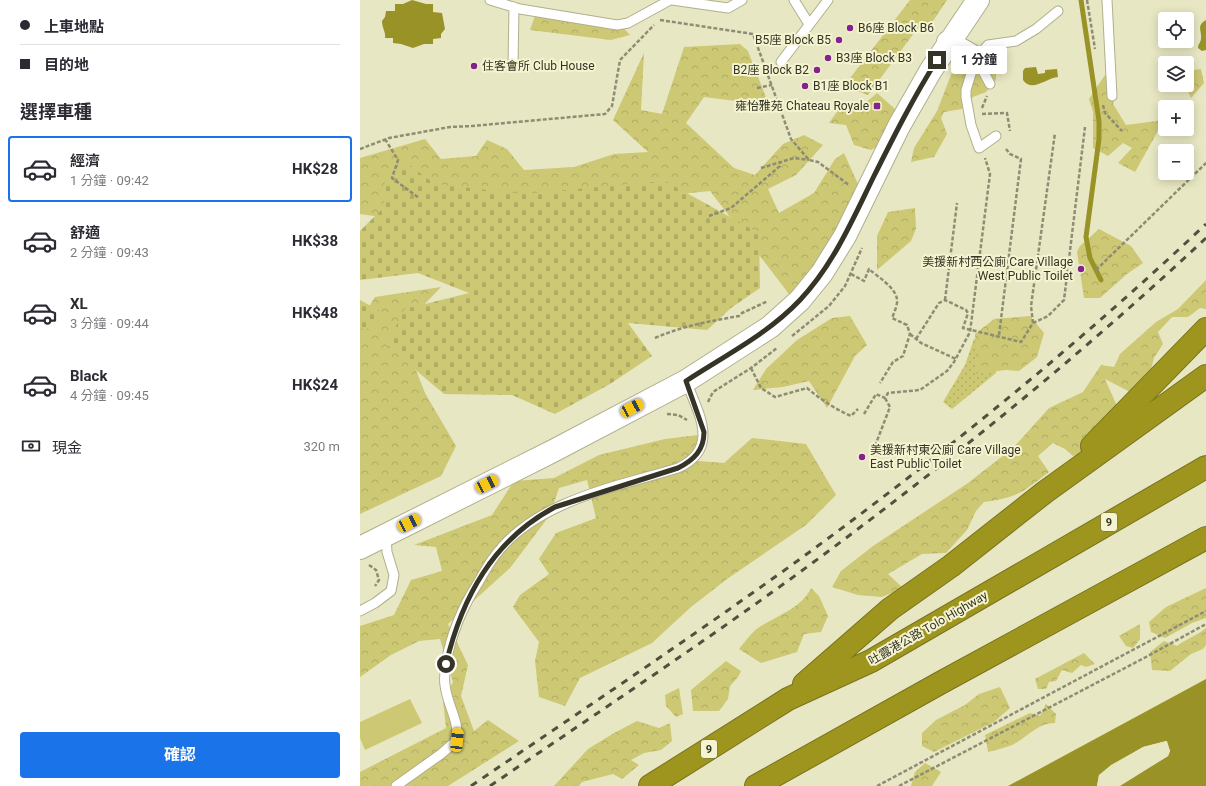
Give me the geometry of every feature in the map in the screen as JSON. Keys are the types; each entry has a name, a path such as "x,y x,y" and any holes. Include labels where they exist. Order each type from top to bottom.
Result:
{"highway":[{"path":"1045,492 1080,459 1206,329"},
{"path":"788,699 890,609 951,566 1045,492 1206,376"},
{"name":"吐露港公路 Tolo Highway","path":"650,786 788,699 871,661 1206,466"},
{"path":"756,786 942,682 1206,538"}],"main road":[{"path":"363,556 386,536 686,381 770,327 800,300 822,273 845,236 899,126 948,42 978,0"},
{"path":"948,42 976,58"}],"lane":[{"path":"490,0 514,7 622,25 671,0 728,8 742,0"},
{"path":"794,0 809,24"},
{"path":"781,62 828,0"},
{"path":"1107,0 1112,96"},
{"path":"512,65 514,7"},
{"path":"996,136 979,148 971,125 966,90 976,58 988,45 1016,41 1036,29 1058,11"},
{"path":"976,58 990,84"},
{"path":"396,786 441,754 457,740 458,729 445,685 446,664 451,642 469,597 494,556 527,524 555,507 678,468 693,459 702,446 704,432 686,381"},
{"path":"360,611 375,603 391,591 394,575 387,552 386,536"}],"path":[{"path":"360,149 385,139 450,126 472,126 605,114 612,106 620,60 659,20 753,34 791,139 809,160"},
{"path":"757,88 772,85"},
{"path":"988,95 981,114 992,114"},
{"path":"944,300 966,310 968,313 963,328 999,335 1021,342 1033,323 1048,316 1064,300 1085,127"},
{"path":"1033,323 1031,306 1055,133"},
{"path":"385,139 398,160 392,178 419,198"},
{"path":"999,335 1021,159 1010,154 1006,150"},
{"path":"885,398 888,393 920,390 947,371 956,359 970,329 990,174 983,155"},
{"path":"761,168 794,158 809,160 818,162 851,186"},
{"path":"709,216 731,208 780,166 780,162"},
{"path":"1096,270 1206,163"},
{"path":"944,300 957,203"},
{"path":"851,274 864,281 869,269 894,293 897,300 892,318 907,325 910,334 916,339 956,359"},
{"path":"655,338 667,333 715,320 739,316 742,313 770,300 774,304"},
{"path":"916,339 939,303 944,300"},
{"path":"880,383 893,362 903,356 910,334"},
{"path":"751,368 761,388 775,398 807,388 829,402 834,408 851,416 858,409"},
{"path":"864,414 876,394 885,398 890,407 875,446"},
{"path":"664,413 678,415 687,421 689,426"},
{"path":"363,556 376,570 379,580 374,587"},
{"path":"877,786 1206,611"},
{"path":"899,786 1206,624"}],"green space":[{"path":"910,0 947,0 933,21 920,25 868,95 844,86"},
{"path":"538,7 617,21 630,35 611,40 530,30"},
{"path":"740,44 748,51 769,105 704,97 686,123 734,168 755,175 783,144 804,135 823,145 796,175 768,189 779,213 814,193 835,159 844,153 858,184 828,275 792,298 710,191 410,221 360,214 360,158 425,139 441,159 476,156 487,140 507,149 524,170 574,167 614,154 648,152 613,120 644,53 641,110 662,114 684,47"},
{"path":"983,48 996,62 996,80 986,92 973,97 962,109 944,112 941,118 947,134 934,157 911,162 914,148 937,111 956,62 972,50"},
{"path":"1201,69 1204,83 1191,98 1188,92 1194,92 1194,70"},
{"path":"1105,75 1116,93 1113,104 1126,125 1158,121 1158,131 1135,172 1118,163 1132,148 1123,143 1108,156 1093,148 1093,112 1089,99"},
{"path":"877,93 895,109 900,119 890,140 871,150 854,145 846,125 829,123 844,102 857,110"},
{"path":"401,159 435,184 523,194 665,181 759,233 760,288 731,308 707,330 628,323 652,356 610,384 555,414 512,395 444,394 386,345 405,309 469,293 418,273 360,280 360,231 385,206 382,187"},
{"path":"915,208 916,229 911,241 877,270 877,236 888,212"},
{"path":"1099,229 1131,246 1143,263 1127,274 1100,298 1084,298 1077,252 1080,246"},
{"path":"1206,280 1206,309 1200,308 1188,317 1172,317 1158,332 1163,344 1154,358 1149,377 1130,392 1105,379 1117,406 1079,454 1073,456 1065,449 1053,443 1038,456 1049,472 1033,485 1012,496 984,502 976,511 967,530 946,553 922,554 888,574 903,588 882,597 858,595 832,587 841,571 873,546 968,483 1013,448 1049,408 1083,392 1101,365 1114,367 1120,354 1156,322 1178,309"},
{"path":"441,287 400,330 425,393 456,446 441,476 360,514 360,322 375,297"},
{"path":"360,300 382,312 375,328 360,329"},
{"path":"850,316 867,345 855,356 827,408 809,381 783,387 753,390 766,369 797,340 832,318"},
{"path":"1030,316 1044,333 1037,357 1019,371 1006,370 976,374 975,334 994,319"},
{"path":"974,339 991,344 996,373 952,409 943,402 965,365"},
{"path":"698,435 697,445 686,460 724,463 752,438 806,444 836,495 806,525 727,579 691,607 652,643 580,678 565,706 539,697 535,661 539,642 513,607 520,595 549,574 539,559 556,533 596,518 587,480 559,488 550,515 510,568 448,624 468,665 461,696 474,731 488,720 519,741 448,786 360,786 360,772 446,728 443,701 453,682 440,639 419,641 391,655 360,677 360,626 394,615 411,580 442,571 436,547 414,545 492,515 514,481 554,478 599,455 665,439"},
{"path":"811,588 819,596 828,616 821,632 804,634 797,652 761,663 739,649 755,630 795,606 807,595"},
{"path":"1206,588 1206,618 1192,623 1165,638 1151,632 1149,622 1166,607"},
{"path":"1140,624 1140,639 1133,648 1126,646 1119,636"},
{"path":"1206,628 1206,645 1203,649 1191,654 1170,671 1152,670 1150,652 1164,641 1177,646"},
{"path":"1084,653 1095,664 1086,667 1081,665 1072,673 1062,670 1056,681 1049,682 1046,689 1038,689 1035,679"},
{"path":"726,661 741,671 730,686 728,699 719,711 693,711 691,690"},
{"path":"1000,687 1010,708 994,722 934,752 922,746 922,733 936,720 965,705 979,694"},
{"path":"679,688 683,714 676,717 666,706 665,695"},
{"path":"410,699 422,723 365,750 360,738 360,722"},
{"path":"1046,704 1056,714 1055,723 1043,725 1037,728 1012,745 988,752 985,735 1030,713 1040,716"},
{"path":"637,721 659,728 670,723 672,741 661,750 644,753 631,760 639,765 622,779 613,774 582,782 579,786 554,786 588,749"},
{"path":"925,763 941,772 932,786 911,786 915,772"}],"shaded area":[{"path":"412,0 426,4 433,4 433,12 442,13 445,29 441,34 441,38 433,39 433,44 424,44 413,48 393,43 393,38 385,38 382,21 385,17 386,11 395,11 395,4 403,4"},
{"path":"1206,20 1206,50 1202,51 1198,48 1201,41 1200,26"},
{"path":"1036,67 1038,74 1045,73 1045,70 1057,69 1058,77 1035,85 1027,84 1023,80 1023,71 1025,68"},
{"path":"1206,679 1206,786 1120,786 1168,756 1170,751 1166,741 1143,747 1099,775 1097,786 1008,786"}],"pier":[{"path":"1167,741 1170,751 1168,756 1118,786 1167,755 1168,751 1165,743 1144,749 1112,767 1101,777 1099,786 1097,786 1099,775 1111,765 1143,747"}],"waterway":[{"path":"1081,0 1099,121 1099,139 1086,237 1090,258 1101,280"}],"railway":[{"path":"471,786 759,588 905,480 957,440 1059,355 1206,224"},
{"path":"490,786 732,621 913,487 1062,366 1206,238"}],"place":[{"name":"B6座 Block B6","path":"850,28"},
{"name":"B5座 Block B5","path":"839,40"},
{"name":"B3座 Block B3","path":"828,58"},
{"name":"住客會所 Club House","path":"474,66"},
{"name":"B2座 Block B2","path":"817,70"},
{"name":"B1座 Block B1","path":"805,86"},
{"name":"雍怡雅苑 Chateau Royale","path":"877,106"},
{"name":"美援新村西公廁 Care Village West Public Toilet","path":"1081,269"},
{"name":"美援新村東公廁 Care Village East Public Toilet","path":"862,457"}],"route":[{"path":"446,664 451,642 469,597 494,556 516,533 527,524 555,507 678,468 686,464 699,453 704,439 704,432 686,381 770,327 800,300 822,273 845,236 899,126 937,60"}]}
